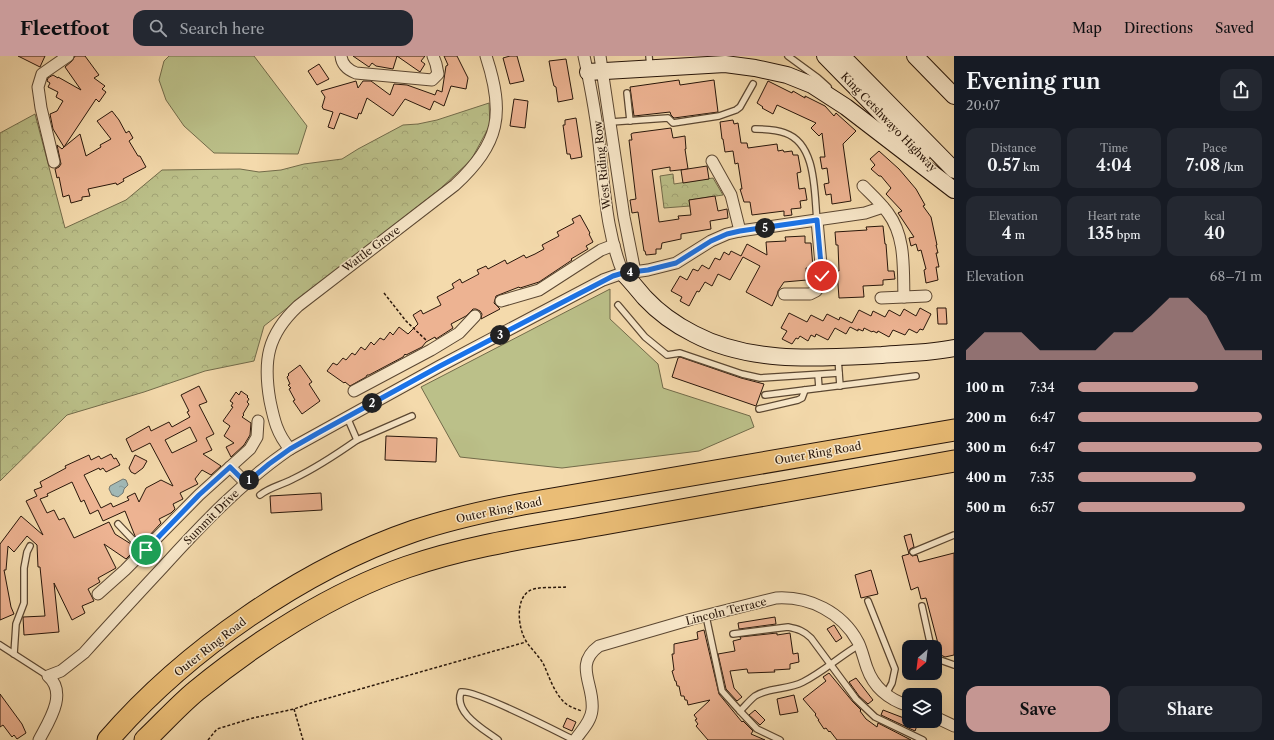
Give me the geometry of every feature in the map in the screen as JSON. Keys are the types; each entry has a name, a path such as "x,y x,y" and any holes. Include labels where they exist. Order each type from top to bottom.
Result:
{"highway":[{"name":"Outer Ring Road","path":"108,740 187,662 262,608 310,578 354,555 413,531 462,516 522,504 954,430"},
{"path":"145,740 194,692 273,635 319,606 406,567 476,548 644,516 954,461"}],"main road":[{"name":"King Cetshwayo Highway","path":"825,56 954,189"},
{"name":"King Cetshwayo Highway","path":"842,56 954,170"},
{"path":"915,56 954,96"},
{"path":"597,66 650,62 725,64 755,68 787,75 812,85 846,107 954,189"},
{"path":"630,276 646,299 664,315 693,334 727,348 755,354 802,358 839,365 918,352 954,348"}],"street":[{"path":"54,162 41,108 38,87 42,74 68,56"},
{"path":"341,56 344,65 349,70 356,73 432,80 438,74 433,56"},
{"name":"Wattle Grove","path":"290,449 278,433 272,414 267,364 273,340 283,323 298,306 455,185 476,163 489,143 494,130 496,118 496,94 486,56"},
{"name":"West Riding Row","path":"584,56 597,66 610,122 624,217 630,276"},
{"name":"West Riding Row","path":"597,66 597,124 605,203 614,245 630,276"},
{"path":"597,124 610,122"},
{"path":"712,161 732,195 740,231"},
{"path":"863,186 883,207 892,219 899,234 902,243 904,297"},
{"name":"Summit Drive","path":"48,676 61,670 84,653 205,521 246,483 290,449 346,417 603,280 630,276 676,263 715,239 727,234 865,214 883,207"},
{"path":"784,294 810,294 816,291 820,286 822,276 817,220"},
{"path":"500,301 539,290 601,250 614,245"},
{"path":"881,298 926,296"},
{"path":"354,391 458,334 475,316"},
{"path":"431,350 440,366"},
{"path":"98,594 146,550 199,495 250,449 255,442 258,431 258,421"},
{"path":"230,467 246,483"},
{"name":"Lincoln Terrace","path":"591,715 592,699 586,678 586,664 595,649 605,644 776,598 800,599 820,606 837,617 850,630 859,645 870,675 879,688 902,704"},
{"path":"40,740 58,696 57,688 48,676"},
{"path":"574,740 585,726 591,715"},
{"path":"942,720 954,726"}],"lane":[{"path":"788,56 818,78 846,107"},
{"path":"610,122 668,118 673,123 724,115 740,107 753,84"},
{"path":"628,93 630,121"},
{"path":"755,129 772,129 786,133 792,136 807,152 812,169 817,220"},
{"path":"618,305 646,337 667,355 680,353 742,374 760,378 818,375 839,365 840,386"},
{"path":"818,375 818,388"},
{"path":"765,395 916,376"},
{"path":"759,409 798,400 802,398 805,390"},
{"path":"260,495 266,490 294,479 314,468 357,440 412,416"},
{"path":"346,417 357,440"},
{"path":"118,524 136,543 146,550"},
{"path":"913,552 954,535"},
{"path":"14,654 16,624 24,603 24,568 27,552 30,546"},
{"path":"868,601 895,669 892,683 886,694"},
{"path":"922,606 929,640"},
{"path":"706,616 722,691 757,729 780,740"},
{"path":"733,634 788,627 797,628 804,631 831,664 856,699 875,718 923,740"},
{"path":"0,645 48,676"},
{"path":"740,711 760,693 795,686 804,682 831,664 844,653 859,645"},
{"path":"942,661 954,665"},
{"path":"498,740 473,722 468,716 462,708 460,700 461,692 465,691 480,696 574,740"}],"path":[{"path":"384,293 406,321 427,341 431,350"},
{"path":"566,587 537,588 530,590 523,596 520,610 521,632 526,642 542,662 555,688 565,702 573,708 591,715"},
{"path":"208,740 217,729 254,718 294,709 526,642"},
{"path":"294,709 303,740"}],"green space":[{"path":"169,56 254,56 307,126 298,154 214,153 184,126 166,100 159,80 164,61"},
{"path":"489,103 490,125 471,160 440,189 264,326 254,361 205,371 144,392 67,415 0,481 0,133 35,114 65,228 126,200 162,170 240,169 259,172 281,170 304,164 342,159 403,125 437,120"},
{"path":"673,174 674,184 713,178 723,195 689,200 690,206 664,208 660,176"},
{"path":"610,289 610,319 658,364 663,388 750,416 754,427 699,451 562,468 460,457 421,387"}],"water":[{"path":"123,479 126,480 128,485 124,489 123,493 118,497 112,495 109,489 110,486"}],"building":[{"path":"18,56 45,56 40,67"},
{"path":"75,56 85,56 99,75 94,78 105,86 102,89 106,92 99,102 96,99 64,147 53,129 50,114 57,111 63,101 56,97 58,92 48,87 50,83 47,81 48,78 53,75 81,90 65,67"},
{"path":"353,56 397,56 393,69 376,66 372,63 369,67"},
{"path":"397,56 425,56 421,61 425,64 420,72"},
{"path":"444,56 457,56 468,78 466,89 451,86 444,106 434,101 430,110 405,99 393,116 367,98 361,114 359,113 357,119 340,113 334,129 328,127 333,112 323,109 322,107 325,97 321,91 356,81 358,88 363,81 371,81 390,95 394,84 407,85 435,95 437,90 442,92 446,66 448,65"},
{"path":"517,56 524,81 510,84 503,58"},
{"path":"566,59 573,99 558,102 556,87 554,86 549,61"},
{"path":"319,64 329,79 317,85 308,71"},
{"path":"679,80 680,85 714,80 718,112 674,118 670,112 634,116 630,87"},
{"path":"768,81 792,93 793,91 805,98 805,96 825,106 834,116 836,113 856,131 843,144 851,201 832,204 831,194 826,195 824,184 829,183 827,168 822,169 820,157 825,157 822,133 819,136 811,128 816,123 777,105 773,114 762,108 763,107 757,103"},
{"path":"514,99 528,101 525,128 510,126"},
{"path":"112,111 126,133 129,131 133,138 129,141 146,167 123,179 124,181 117,185 116,183 88,189 90,196 82,197 82,200 71,203 69,195 63,197 59,177 57,178 55,169 61,164 57,145 62,149 80,134 86,156 101,147 100,145 111,139 97,121"},
{"path":"576,118 582,157 571,159 570,154 567,154 563,125 565,125 565,120"},
{"path":"733,120 734,124 738,123 741,143 747,143 748,148 777,144 778,151 792,151 793,155 798,155 801,172 797,173 799,189 805,188 807,200 800,201 801,208 791,209 792,215 784,216 784,211 752,215 750,202 744,202 740,189 742,189 738,163 735,164 733,151 725,152 722,139 720,122"},
{"path":"671,128 673,138 685,136 688,169 670,171 670,167 652,170 659,222 679,219 678,216 691,215 689,200 715,196 718,211 727,209 728,218 710,221 711,229 681,234 681,239 662,243 661,249 656,249 656,254 646,255 644,251 638,212 632,213 630,200 636,199 629,140 632,140 631,134 633,133"},
{"path":"879,151 899,169 916,189 925,205 923,206 931,217 938,253 936,253 939,267 936,267 938,280 926,283 924,270 926,269 921,250 918,251 916,244 911,246 909,238 914,237 898,213 902,211 886,194 891,188 881,176 871,169 875,165 870,159"},
{"path":"707,166 709,179 683,183 681,170"},
{"path":"580,215 590,233 589,234 593,242 586,246 588,249 571,259 572,260 539,282 520,288 519,287 496,296 494,303 500,309 481,319 482,314 480,311 473,309 466,316 451,324 453,328 436,339 435,337 426,342 422,347 406,355 405,354 403,357 367,375 350,386 327,371 333,363 337,365 343,358 346,360 352,353 355,355 361,347 365,350 371,342 374,345 380,338 384,340 390,332 393,335 399,327 408,334 418,324 413,315 421,310 423,314 441,305 437,297 454,288 452,284 460,279 462,283 479,274 477,270 486,266 488,269 505,260 507,264 524,255 526,258 535,254 544,249 542,245 559,236 557,232 574,223 572,219"},
{"path":"883,226 888,271 894,271 895,279 883,280 883,285 863,286 864,297 839,298 837,271 839,271 838,245 836,245 835,232 867,230 866,227"},
{"path":"805,236 805,243 811,243 813,268 806,268 807,280 784,282 778,291 772,306 746,292 760,266 743,257 730,280 718,274 712,286 705,282 699,292 697,291 689,306 680,301 682,297 671,291 680,276 687,280 693,269 698,271 702,265 709,269 715,258 720,260 724,252 729,255 731,251 741,256 747,244 767,255 766,242 786,241 785,237"},
{"path":"920,308 931,314 923,330 920,329 917,333 909,329 905,335 893,330 889,337 878,331 877,333 872,332 864,328 863,331 858,329 858,331 850,327 846,334 835,328 828,340 816,334 815,337 811,335 808,341 800,336 798,339 796,338 792,344 782,339 787,331 781,328 789,313 807,322 811,315 823,321 827,314 839,320 840,317 852,323 859,310 871,316 873,311 885,317 889,310 900,316 904,309 916,316"},
{"path":"937,308 946,308 947,324 938,324"},
{"path":"680,357 741,378 764,384 756,406 672,377 678,358"},
{"path":"300,365 312,382 309,384 320,401 302,414 293,401 295,400 289,389 291,388 288,385 290,384 287,377 289,375 288,374"},
{"path":"199,386 207,402 199,405 214,434 206,438 212,450 203,454 221,466 211,475 202,470 195,479 198,484 180,493 183,499 173,504 175,509 171,513 159,519 161,523 147,538 140,541 135,536 125,511 103,521 98,510 90,514 84,500 81,502 72,482 47,494 48,496 40,499 47,513 54,510 59,520 64,518 74,538 109,522 115,534 136,549 126,559 104,544 116,568 98,578 100,582 88,589 94,601 82,606 85,613 72,620 54,583 59,632 24,635 23,617 45,616 40,567 38,567 37,545 27,536 14,552 8,546 6,570 4,570 11,607 14,614 0,620 0,544 21,516 43,535 26,501 37,496 34,490 42,487 40,482 66,468 65,466 89,455 91,460 99,456 101,459 111,454 114,459 116,458 120,465 106,472 103,468 100,470 99,468 84,475 101,508 111,503 113,507 129,500 127,497 135,493 139,502 146,488 161,480 173,486 150,443 132,452 126,439 149,426 151,431 169,422 172,427 190,417 187,412 189,411 181,395","holes":["190,427 197,441 172,453 165,440"]},
{"path":"241,391 248,396 247,397 249,399 247,402 249,404 242,417 251,423 250,435 244,445 231,457 226,447 234,443 224,436 230,426 223,421 233,407 231,406 233,403 230,401 236,392 239,395"},
{"path":"386,436 437,438 436,462 385,460"},
{"path":"135,455 147,461 143,468 135,474 131,472 129,468"},
{"path":"321,493 322,510 271,513 270,496"},
{"path":"911,534 914,547 910,549 909,553 912,556 917,555 919,562 954,553 954,655 945,657 942,656 942,640 937,640 926,598 921,599 918,587 911,590 902,556 909,554 904,536"},
{"path":"871,570 878,594 861,598 855,575"},
{"path":"775,617 776,624 739,629 738,623"},
{"path":"834,625 842,638 836,642 827,629"},
{"path":"704,630 719,694 742,722 743,721 753,731 751,734 765,740 708,740 696,726 698,724 694,715 710,700 688,705 684,696 681,696 679,686 677,686 675,681 672,671 674,670 672,654 674,654 674,644 698,639 697,632"},
{"path":"777,633 777,635 790,633 793,654 798,653 799,662 790,664 790,669 774,670 775,672 748,673 747,669 730,671 734,688 742,697 737,701 726,689 718,654 735,651 733,641 741,639 740,637"},
{"path":"829,673 861,710 860,711 866,719 877,727 878,723 911,740 837,740 830,731 829,732 826,728 824,729 815,715 816,714 803,699 826,681 823,677"},
{"path":"856,678 873,700 868,704 859,696 849,682"},
{"path":"0,694 22,724 26,733 17,739 14,735 12,737 3,725 0,727"},
{"path":"794,695 798,712 780,715 777,699"},
{"path":"755,710 765,720 760,725 749,715"},
{"path":"883,710 902,717 902,725 881,715"},
{"path":"567,718 576,722 572,731 563,727"},
{"path":"909,728 916,728 915,731"}],"route":[{"path":"146,550 199,495 230,467 246,483 290,449 354,412 603,280 623,273 664,267 676,263 711,241 727,234 817,220 822,276"}]}
